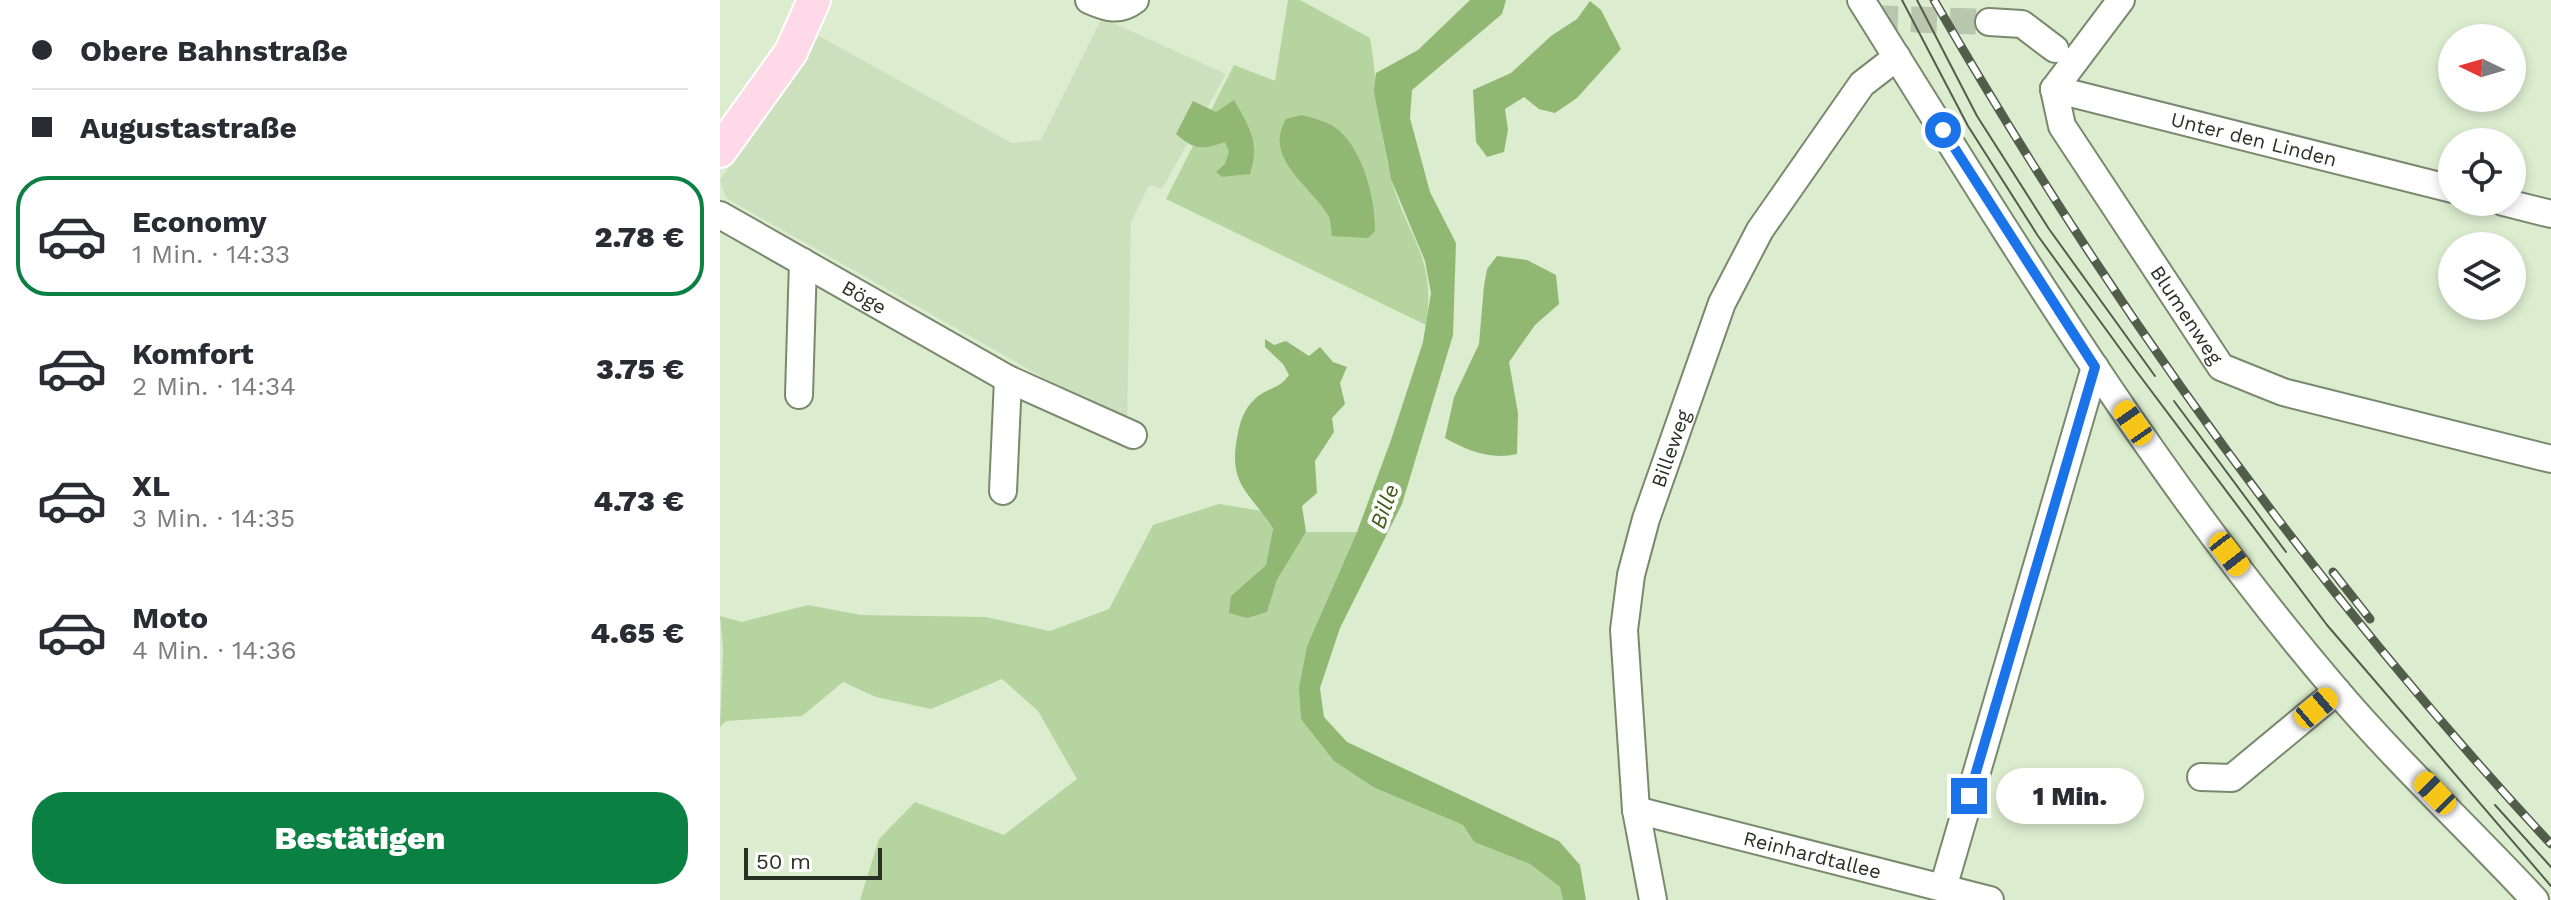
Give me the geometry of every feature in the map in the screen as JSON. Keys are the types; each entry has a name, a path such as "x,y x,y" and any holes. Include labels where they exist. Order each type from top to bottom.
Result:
{"main road":[{"path":"720,151 791,52 814,0"}],"street":[{"path":"1089,0 1106,8 1124,8 1135,0"},
{"path":"1861,0 2095,367 2193,508 2337,691 2535,900"},
{"path":"2054,89 2121,0"},
{"path":"1989,22 2022,24 2055,49"},
{"name":"Billeweg","path":"1653,900 1636,810 1624,630 1631,575 1646,519 1722,303 1760,230 1862,84 1897,57"},
{"name":"Unter den Linden","path":"2054,89 2438,185"},
{"name":"Blumenweg","path":"2054,89 2062,126 2221,367 2283,392 2551,459"},
{"path":"2526,208 2551,214"},
{"name":"Böge","path":"720,215 1008,379 1133,435"},
{"path":"799,395 803,262"},
{"path":"1943,888 2095,367"},
{"path":"1003,491 1008,379"},
{"path":"2201,777 2232,778 2337,691"},
{"name":"Reinhardtallee","path":"1636,810 1990,900"}],"shaded area":[{"path":"1288,0 1300,0 1370,38 1391,178 1424,264 1428,301 1426,325 1166,199 1234,65 1275,81"},
{"path":"1102,18 1226,74 1162,189 1149,185 1131,222 1127,425 726,198 720,180 819,36 1012,143 1041,140"},
{"path":"1219,504 1262,511 1273,527 1266,565 1231,596 1267,612 1277,580 1306,532 1357,532 1307,646 1299,687 1375,788 1463,825 1474,842 1530,864 1560,887 1563,900 860,900 879,839 915,802 1004,835 1077,779 1038,711 1002,679 931,709 876,697 843,682 802,716 726,721 720,727 723,649 720,616 742,622 808,605 861,615 985,617 1050,631 1109,609 1153,525"}],"water":[{"name":"Bille","path":"1470,0 1506,0 1502,14 1412,90 1410,118 1430,192 1456,243 1453,335 1402,504 1340,628 1320,688 1324,717 1347,742 1559,841 1580,865 1586,900 1563,900 1560,887 1530,864 1474,842 1463,825 1375,788 1334,761 1301,719 1299,687 1307,646 1357,532 1391,440 1423,342 1431,293 1425,261 1391,179 1374,92 1376,73 1418,50"},
{"path":"1590,1 1601,10 1621,49 1577,98 1555,113 1539,109 1524,97 1505,109 1508,130 1504,152 1487,157 1476,142 1473,90 1511,73 1551,36 1577,19"},
{"path":"1234,100 1252,136 1253,163 1250,174 1222,177 1216,172 1225,164 1229,152 1225,142 1199,147 1176,134 1193,101 1216,112"},
{"path":"1302,115 1333,126 1343,134 1359,159 1370,189 1375,218 1375,231 1368,238 1332,236 1329,217 1285,159 1280,147 1280,133 1286,119"},
{"path":"1497,256 1527,260 1556,275 1559,304 1535,325 1509,362 1518,413 1517,454 1507,456 1471,450 1445,438 1454,397 1479,344 1487,269"},
{"path":"1265,339 1274,345 1286,341 1309,356 1320,347 1333,362 1347,367 1340,383 1345,404 1332,418 1334,432 1315,461 1317,493 1302,506 1306,532 1277,580 1267,612 1247,618 1229,613 1231,596 1266,565 1273,528 1242,485 1235,464 1235,450 1243,415 1251,403 1281,384 1289,375 1283,364 1265,347"}],"tunnel":[{"path":"1872,18 1989,22"}],"tram line":[{"path":"1902,0 1968,126 2038,236 2137,372 2327,625 2551,886"},
{"path":"1917,0 1977,116 2049,229 2155,376"},
{"path":"2174,401 2286,552"},
{"path":"2495,805 2551,867"}],"railway":[{"path":"1934,0 2070,223 2218,439 2379,647 2463,747 2551,844"},
{"path":"2333,572 2370,619"}],"route":[{"path":"1943,130 2095,367 1969,796"}]}
